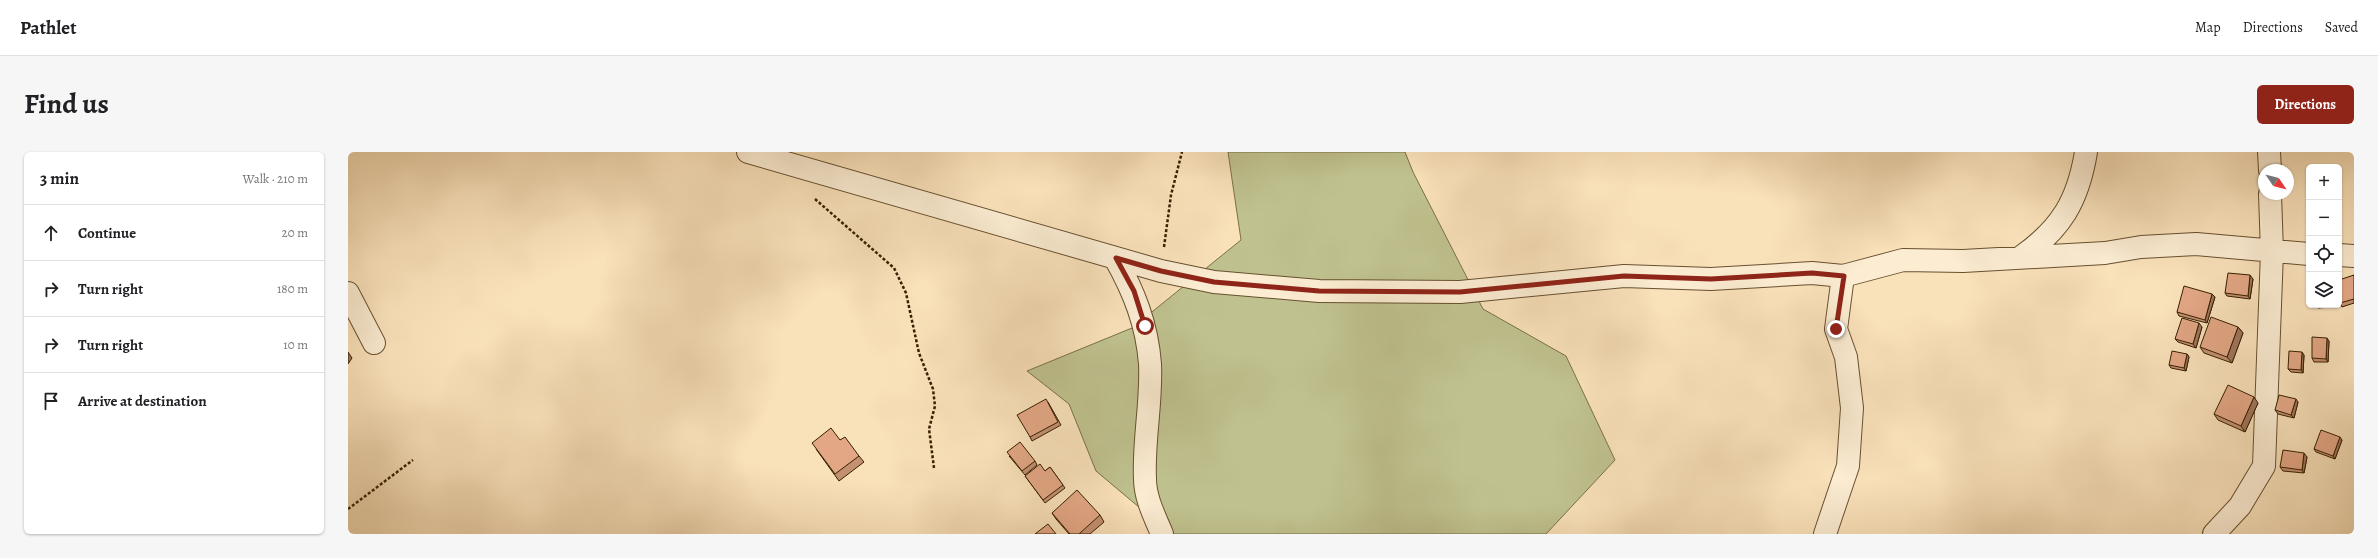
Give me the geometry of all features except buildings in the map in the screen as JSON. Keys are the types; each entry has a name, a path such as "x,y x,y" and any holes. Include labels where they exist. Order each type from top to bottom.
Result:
{"street":[{"path":"748,152 1161,271 1214,282 1335,291 1460,292 1624,276 1711,279 1812,273 1844,276 1903,260 1964,261 2020,258 2196,244 2306,254"},
{"path":"2020,258 2039,244 2055,228 2070,208 2082,174 2086,152"},
{"path":"2270,152 2270,164"},
{"path":"2214,534 2240,506 2264,466 2272,252 2270,200"},
{"path":"2342,255 2354,256"},
{"path":"1116,258 1134,291 1145,326 1150,365 1145,480 1151,509 1162,534"},
{"path":"1825,534 1848,466 1852,408 1846,357 1836,329 1844,276"},
{"path":"348,293 374,343"}],"path":[{"path":"1161,271 1171,195 1182,152"},
{"path":"789,165 820,206 863,239 894,268 906,293 919,353 933,389 935,406 929,429 934,468"},
{"path":"348,509 413,460"}],"green space":[{"path":"1228,152 1405,152 1413,172 1483,309 1566,356 1615,460 1546,534 1171,534 1096,471 1069,404 1027,371 1132,328 1241,240"}],"route":[{"path":"1145,326 1134,291 1116,258 1161,271 1214,282 1319,291 1460,292 1624,276 1711,279 1812,273 1844,276 1836,329"}]}
